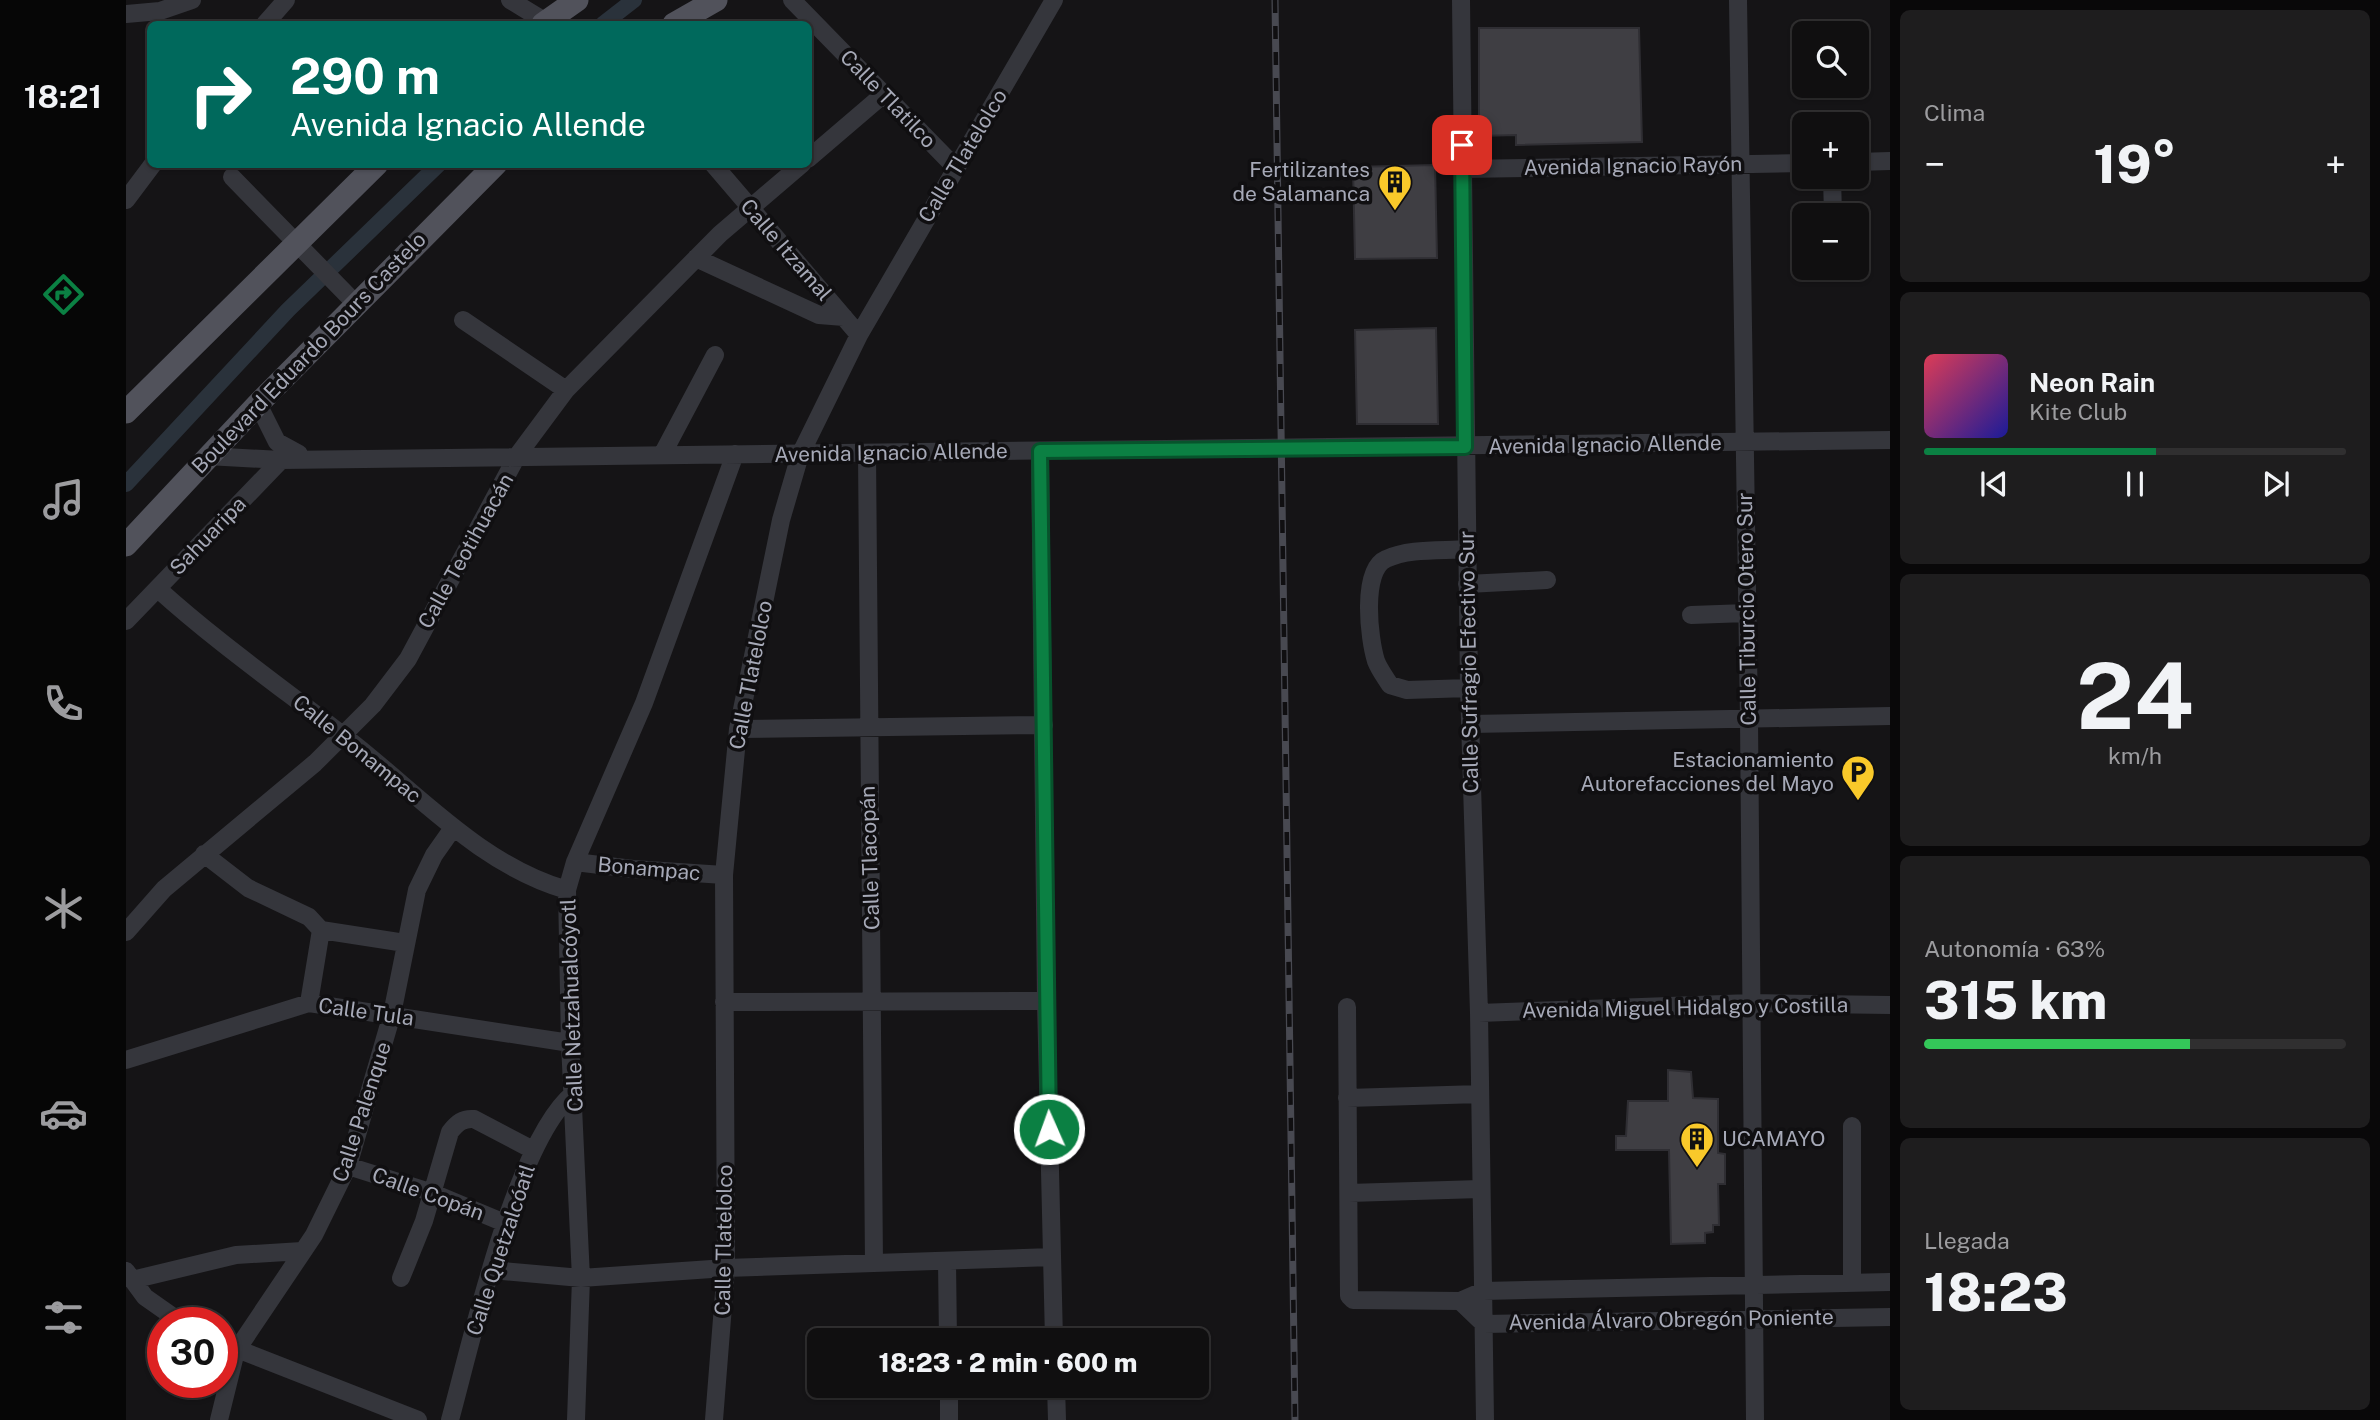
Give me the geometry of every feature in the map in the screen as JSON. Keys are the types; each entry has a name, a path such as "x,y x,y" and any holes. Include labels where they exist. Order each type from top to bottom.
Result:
{"main road":[{"path":"547,21 577,0"},
{"path":"679,21 716,0"},
{"path":"126,412 299,248 373,168"},
{"name":"Boulevard Eduardo Bours Castelo","path":"126,545 351,300 492,168"}],"street":[{"path":"126,15 160,11 192,0"},
{"path":"268,21 286,0"},
{"path":"510,0 541,21"},
{"name":"Calle Tlatilco","path":"792,0 955,167"},
{"name":"Calle Tlatelolco","path":"714,1420 726,1268 724,875 738,729 781,520 800,455 859,335 1054,0"},
{"name":"Calle Sufragio Efectivo Sur","path":"1461,0 1469,724 1479,1013 1479,1189 1485,1420"},
{"name":"Calle Tiburcio Otero Sur","path":"1738,0 1749,719 1755,1420"},
{"path":"812,156 884,94"},
{"path":"1869,162 1890,161"},
{"name":"Avenida Ignacio Rayón","path":"1462,169 1792,163"},
{"path":"126,200 150,168"},
{"name":"Calle Itzamal","path":"716,168 859,335"},
{"name":"Calle Teotihuacán","path":"126,932 164,889 344,736 373,705 408,659 517,456 566,390 696,258 797,168"},
{"path":"232,177 351,300"},
{"path":"696,258 819,315 844,317"},
{"path":"463,320 566,390"},
{"path":"662,455 715,355"},
{"path":"258,404 269,431 286,456"},
{"name":"Avenida Ignacio Allende","path":"207,456 313,458 800,455 1890,440"},
{"path":"1040,451 1046,1001 1055,1328"},
{"name":"Calle Tlacopán","path":"867,453 867,729 874,1001 874,1263"},
{"name":"Calle Netzahualcóyotl","path":"576,1420 581,1278 570,1043 567,890 575,862 644,703 735,454"},
{"name":"Sahuaripa","path":"126,621 286,456"},
{"path":"1467,549 1402,554 1384,559 1375,568 1370,600 1371,636 1377,664 1390,685 1407,690 1469,688"},
{"path":"1467,584 1547,580"},
{"name":"Calle Bonampac","path":"158,589 200,626 344,736 453,828 522,874 567,890"},
{"path":"1691,615 1747,613"},
{"path":"1469,724 1890,716"},
{"path":"738,729 1044,726"},
{"name":"Calle Palenque","path":"238,1335 302,1251 327,1212 348,1166 392,1014 417,890 434,855 453,828"},
{"path":"204,854 248,888 309,917 321,930 405,943"},
{"name":"Bonampac","path":"575,862 724,875"},
{"path":"309,1003 321,930"},
{"path":"724,1002 1046,1001"},
{"name":"Calle Tula","path":"126,1060 309,1003 570,1043"},
{"name":"Avenida Miguel Hidalgo y Costilla","path":"1479,1013 1751,1003 1890,1005"},
{"path":"1347,1007 1349,1193 1479,1189"},
{"name":"Calle Quetzalcóatl","path":"450,1420 492,1270 533,1150 555,1110 574,1093"},
{"path":"1347,1098 1480,1094"},
{"path":"401,1278 433,1193 450,1132 462,1120 474,1119 533,1150"},
{"path":"1852,1126 1852,1283"},
{"name":"Calle Copán","path":"348,1166 433,1193 507,1224"},
{"name":"Avenida Álvaro Obregón Poniente","path":"1349,1193 1349,1296 1353,1300 1460,1301 1483,1291 1753,1302 1890,1317"},
{"path":"159,1307 145,1297 129,1276 236,1255 302,1251"},
{"path":"492,1270 581,1278 726,1268 1052,1257"},
{"path":"947,1262 948,1328"},
{"name":"Avenida Álvaro Obregón Poniente","path":"1460,1301 1483,1324 1753,1302 1852,1283 1890,1282"},
{"path":"238,1350 418,1420"},
{"name":"Calle Palenque","path":"219,1420 222,1398"},
{"path":"949,1398 949,1420"},
{"path":"1056,1398 1057,1420"}],"building":[{"path":"1479,28 1639,28 1642,142 1516,145 1516,135 1479,136"},
{"name":"Fertilizantes de Salamanca","path":"1435,165 1437,258 1355,259 1353,167"},
{"path":"1436,328 1438,424 1357,424 1355,330"},
{"name":"UCAMAYO","path":"1668,1070 1691,1072 1693,1098 1718,1099 1718,1153 1725,1154 1725,1184 1718,1184 1719,1225 1713,1225 1713,1232 1705,1233 1705,1243 1671,1244 1669,1150 1616,1150 1616,1136 1626,1136 1628,1101 1668,1101"}],"waterway":[{"path":"607,21 634,0"},
{"path":"126,484 288,310 435,168"}],"railway":[{"path":"1275,0 1295,1420"}],"place":[{"name":"Fertilizantes de Salamanca","path":"1395,212"},
{"name":"Estacionamiento Autorefacciones del Mayo","path":"1858,802"},
{"name":"UCAMAYO","path":"1697,1169"}],"route":[{"path":"1049,1129 1040,451 1465,447 1462,145"}]}
